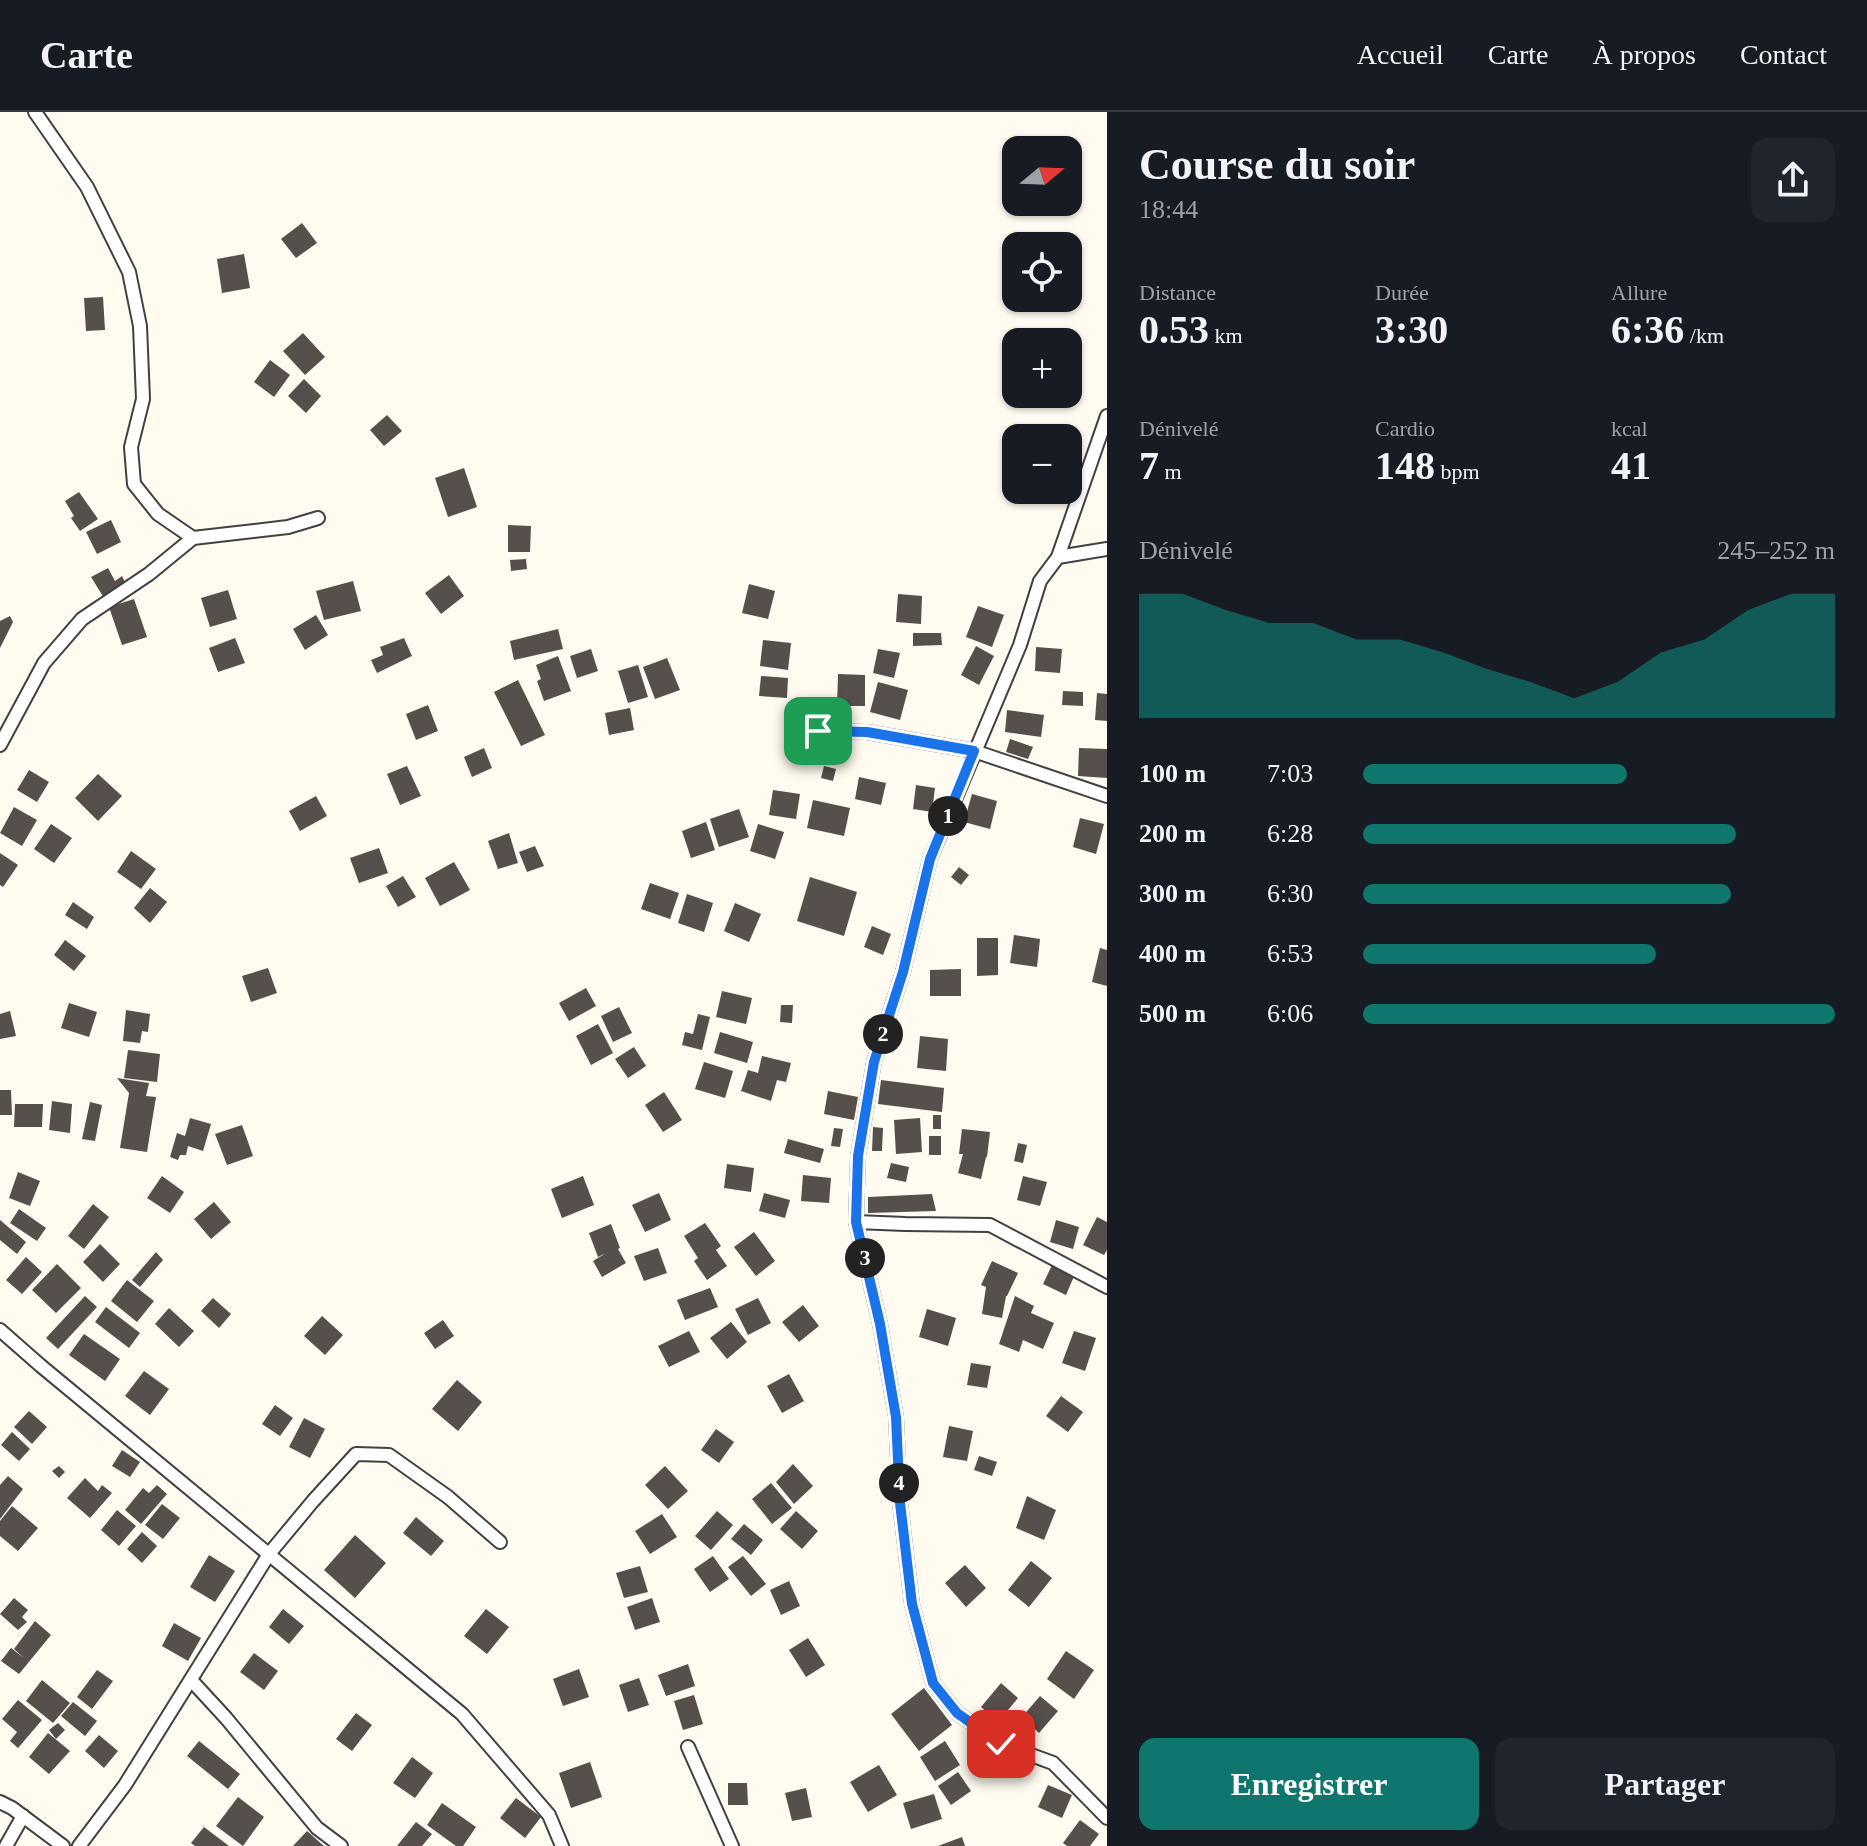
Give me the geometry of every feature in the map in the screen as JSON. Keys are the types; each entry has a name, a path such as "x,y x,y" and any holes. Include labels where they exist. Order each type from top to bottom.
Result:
{"street":[{"path":"35,112 87,187 129,272 140,326 143,399 131,447 134,484 158,514 193,538"},
{"path":"1107,416 1058,557 1040,581 1020,645 930,859 903,972 874,1062 858,1156 856,1222 880,1324 896,1417 900,1503 912,1604 933,1683 957,1713 1001,1744 1053,1763 1107,1818"},
{"path":"0,745 44,663 82,619 149,574 193,538 288,527 318,518"},
{"path":"1058,557 1107,549"},
{"path":"818,731 867,732 974,751 1107,796"},
{"path":"856,1222 990,1225 1107,1287"},
{"path":"0,1330 462,1714 549,1815 562,1846"},
{"path":"79,1846 125,1785 269,1554 356,1454 389,1455 448,1497 500,1542"},
{"path":"191,1680 317,1828 341,1846"},
{"path":"688,1747 732,1846"},
{"path":"0,1802 63,1846"},
{"path":"6,1846 23,1816"}],"building":[{"path":"302,223 317,243 296,258 281,239"},
{"path":"244,254 250,288 222,293 217,259"},
{"path":"103,297 105,330 86,331 84,298"},
{"path":"303,333 325,357 305,375 283,351"},
{"path":"270,360 290,375 274,397 254,382"},
{"path":"304,379 321,396 306,413 288,396"},
{"path":"387,415 402,431 384,446 370,430"},
{"path":"464,468 477,507 448,517 435,478"},
{"path":"79,492 98,519 80,531 65,501"},
{"path":"111,520 121,542 97,554 86,532"},
{"path":"508,525 531,526 530,552 508,552"},
{"path":"526,559 527,569 511,571 510,560"},
{"path":"108,568 115,581 122,576 126,584 104,598 91,577"},
{"path":"449,575 464,596 441,614 425,593"},
{"path":"353,581 361,611 324,620 316,591"},
{"path":"749,584 775,591 768,619 742,613"},
{"path":"228,590 237,619 210,627 201,598"},
{"path":"898,594 922,596 921,624 896,622"},
{"path":"134,599 147,637 122,645 109,607"},
{"path":"978,606 1004,615 992,647 966,637"},
{"path":"316,615 328,635 305,650 293,629"},
{"path":"10,616 13,622 0,648 0,621"},
{"path":"558,629 563,649 514,660 510,641"},
{"path":"913,633 941,633 942,645 913,646"},
{"path":"235,638 245,663 218,672 209,648"},
{"path":"404,638 412,656 377,673 371,660 383,655 380,647"},
{"path":"763,640 791,643 788,670 760,666"},
{"path":"976,646 994,656 979,685 961,675"},
{"path":"1036,647 1062,649 1060,673 1035,671"},
{"path":"591,649 598,671 577,678 570,656"},
{"path":"878,649 900,653 894,678 873,673"},
{"path":"558,656 571,691 544,701 537,681 541,679 536,665"},
{"path":"667,658 680,690 655,699 643,667"},
{"path":"638,665 648,697 628,703 618,671"},
{"path":"838,674 865,675 865,706 837,706"},
{"path":"761,676 788,678 787,698 759,696"},
{"path":"518,680 545,735 521,746 494,692"},
{"path":"878,682 908,690 900,720 870,712"},
{"path":"1063,691 1083,692 1083,706 1062,705"},
{"path":"1097,693 1107,694 1107,721 1095,720"},
{"path":"428,705 438,731 416,740 406,714"},
{"path":"630,708 634,730 609,735 605,713"},
{"path":"1007,710 1044,715 1041,737 1005,732"},
{"path":"1010,739 1033,747 1028,759 1006,752"},
{"path":"484,748 492,768 472,777 464,757"},
{"path":"1079,748 1107,749 1107,778 1078,776"},
{"path":"407,766 421,796 400,805 387,774"},
{"path":"824,766 836,769 833,781 821,778"},
{"path":"29,770 49,782 37,802 17,790"},
{"path":"98,774 122,796 98,821 75,798"},
{"path":"859,777 886,783 881,805 855,799"},
{"path":"916,785 935,788 932,812 913,809"},
{"path":"773,790 800,794 796,819 769,815"},
{"path":"972,794 997,801 990,829 964,822"},
{"path":"316,796 327,816 300,831 289,811"},
{"path":"813,800 850,808 844,836 807,828"},
{"path":"14,807 37,820 22,846 0,833"},
{"path":"739,809 749,837 719,847 710,819"},
{"path":"1080,818 1104,824 1096,854 1073,847"},
{"path":"706,822 715,850 691,858 682,831"},
{"path":"51,824 72,838 54,863 34,849"},
{"path":"758,824 784,832 775,859 750,851"},
{"path":"509,833 518,863 498,869 488,841"},
{"path":"535,846 544,866 527,872 519,852"},
{"path":"379,848 388,873 359,883 350,858"},
{"path":"131,851 156,869 141,889 117,872"},
{"path":"0,853 18,865 3,887 0,885"},
{"path":"454,862 470,890 440,906 425,878"},
{"path":"959,867 969,875 961,885 951,877"},
{"path":"403,876 416,897 398,907 386,886"},
{"path":"810,877 857,892 844,936 797,921"},
{"path":"650,883 679,893 670,919 641,909"},
{"path":"150,888 167,902 150,923 134,908"},
{"path":"687,894 713,903 704,932 678,923"},
{"path":"73,902 94,917 87,929 65,915"},
{"path":"735,903 761,914 749,942 724,931"},
{"path":"872,926 891,934 883,955 864,947"},
{"path":"1014,935 1040,939 1037,967 1010,963"},
{"path":"977,938 998,938 998,975 977,976"},
{"path":"65,940 86,956 74,971 54,955"},
{"path":"1100,948 1107,950 1107,986 1092,982"},
{"path":"268,968 277,993 251,1002 242,976"},
{"path":"961,969 961,996 930,996 930,970"},
{"path":"586,988 596,1006 569,1021 559,1003"},
{"path":"722,991 752,998 746,1024 716,1017"},
{"path":"69,1003 97,1012 89,1037 61,1028"},
{"path":"781,1005 793,1005 792,1023 780,1022"},
{"path":"619,1007 632,1033 613,1042 601,1016"},
{"path":"126,1010 150,1014 148,1032 142,1031 140,1043 123,1041"},
{"path":"10,1011 16,1036 0,1039 0,1014"},
{"path":"698,1014 710,1017 702,1050 682,1045 685,1032 693,1034"},
{"path":"598,1024 613,1053 591,1065 576,1036"},
{"path":"720,1032 753,1042 747,1063 714,1053"},
{"path":"920,1036 948,1039 946,1071 917,1068"},
{"path":"634,1047 646,1066 628,1078 615,1059"},
{"path":"128,1050 160,1054 157,1082 124,1078"},
{"path":"762,1056 791,1063 786,1082 777,1080 771,1101 741,1091 748,1070 758,1073"},
{"path":"704,1062 733,1071 725,1098 695,1089"},
{"path":"117,1078 149,1083 146,1096 156,1097 147,1152 120,1148 129,1093"},
{"path":"881,1080 944,1088 942,1112 878,1104"},
{"path":"0,1090 11,1090 12,1115 0,1115"},
{"path":"828,1091 858,1097 854,1120 824,1114"},
{"path":"664,1092 682,1120 663,1132 645,1105"},
{"path":"52,1101 72,1104 70,1133 49,1130"},
{"path":"90,1102 102,1105 95,1141 82,1139"},
{"path":"15,1104 43,1104 42,1127 14,1127"},
{"path":"933,1115 941,1115 941,1129 933,1129"},
{"path":"190,1118 211,1124 203,1151 188,1146 186,1155 180,1155 178,1160 170,1157 177,1133 185,1136"},
{"path":"920,1118 922,1152 896,1154 894,1120"},
{"path":"242,1125 253,1156 227,1165 215,1134"},
{"path":"873,1127 883,1128 882,1151 872,1151"},
{"path":"834,1128 843,1129 840,1147 831,1146"},
{"path":"962,1129 990,1132 981,1179 958,1173 963,1154 959,1154"},
{"path":"929,1136 941,1136 941,1155 929,1155"},
{"path":"788,1139 824,1149 820,1163 784,1153"},
{"path":"1018,1143 1027,1145 1023,1163 1014,1161"},
{"path":"891,1163 909,1167 906,1182 887,1178"},
{"path":"727,1164 754,1168 751,1192 724,1188"},
{"path":"18,1172 40,1181 30,1206 9,1198"},
{"path":"803,1175 831,1178 829,1203 801,1201"},
{"path":"162,1176 184,1192 170,1213 147,1198"},
{"path":"583,1176 594,1205 562,1218 551,1189"},
{"path":"1023,1176 1047,1182 1040,1206 1017,1200"},
{"path":"659,1193 671,1220 645,1232 632,1205"},
{"path":"764,1193 790,1200 785,1218 759,1211"},
{"path":"932,1194 936,1211 868,1213 868,1197"},
{"path":"214,1202 231,1222 211,1239 194,1219"},
{"path":"93,1204 109,1217 84,1249 68,1236"},
{"path":"19,1209 46,1228 37,1241 10,1223"},
{"path":"1097,1217 1107,1222 1107,1250 1104,1255 1083,1245"},
{"path":"0,1220 26,1242 17,1254 0,1240"},
{"path":"1056,1220 1079,1227 1073,1249 1050,1242"},
{"path":"705,1223 721,1246 716,1250 727,1266 707,1280 694,1261 698,1258 684,1236"},
{"path":"611,1224 618,1249 626,1263 602,1277 593,1261 606,1253 598,1257 589,1233"},
{"path":"754,1232 775,1261 756,1276 734,1247"},
{"path":"100,1244 120,1264 103,1282 83,1262"},
{"path":"658,1248 667,1273 644,1281 634,1256"},
{"path":"156,1252 163,1260 140,1287 132,1280"},
{"path":"26,1257 42,1272 22,1294 6,1280"},
{"path":"992,1261 1018,1273 1006,1296 1002,1318 982,1314 986,1287 981,1285"},
{"path":"1053,1263 1075,1274 1066,1295 1043,1284"},
{"path":"57,1264 81,1288 56,1313 32,1290"},
{"path":"127,1280 154,1301 137,1322 111,1301"},
{"path":"710,1288 718,1307 685,1320 677,1300"},
{"path":"85,1296 97,1307 58,1349 46,1338"},
{"path":"1015,1296 1034,1306 1031,1313 1054,1323 1043,1349 1023,1340 1019,1352 999,1344"},
{"path":"213,1298 231,1314 219,1328 201,1311"},
{"path":"758,1298 771,1323 748,1335 735,1309"},
{"path":"803,1305 819,1326 799,1342 782,1322"},
{"path":"106,1307 140,1333 129,1348 95,1322"},
{"path":"169,1308 194,1331 179,1347 155,1324"},
{"path":"927,1309 956,1318 948,1346 919,1337"},
{"path":"322,1316 343,1335 325,1355 304,1336"},
{"path":"443,1320 454,1336 435,1349 424,1333"},
{"path":"731,1322 747,1342 727,1359 710,1338"},
{"path":"689,1331 700,1352 669,1367 658,1346"},
{"path":"1074,1331 1096,1338 1085,1371 1062,1363"},
{"path":"84,1334 120,1359 105,1381 69,1355"},
{"path":"971,1363 991,1366 987,1388 967,1385"},
{"path":"144,1371 169,1389 150,1415 125,1396"},
{"path":"789,1374 804,1401 782,1413 767,1386"},
{"path":"457,1380 482,1402 458,1431 432,1409"},
{"path":"1061,1396 1083,1412 1068,1432 1046,1416"},
{"path":"275,1405 293,1418 280,1436 262,1424"},
{"path":"29,1411 47,1427 32,1444 14,1427"},
{"path":"304,1418 325,1429 310,1458 289,1447"},
{"path":"949,1426 973,1431 967,1461 943,1457"},
{"path":"716,1429 734,1442 719,1463 701,1450"},
{"path":"12,1432 30,1449 19,1461 1,1445"},
{"path":"122,1450 140,1462 130,1477 112,1466"},
{"path":"979,1456 997,1462 992,1476 974,1470"},
{"path":"793,1464 813,1486 794,1504 776,1482"},
{"path":"59,1466 65,1472 59,1478 52,1471"},
{"path":"665,1466 688,1491 668,1509 645,1485"},
{"path":"8,1476 23,1489 0,1519 0,1485"},
{"path":"85,1478 98,1491 102,1485 112,1493 90,1518 67,1498"},
{"path":"771,1483 792,1508 772,1524 752,1499"},
{"path":"157,1485 167,1494 141,1524 125,1510 143,1488 149,1493"},
{"path":"1027,1496 1056,1510 1044,1540 1016,1528"},
{"path":"162,1504 180,1518 163,1539 145,1525"},
{"path":"12,1506 38,1528 18,1551 0,1536 0,1521"},
{"path":"117,1510 136,1526 119,1546 101,1530"},
{"path":"717,1511 733,1525 711,1550 695,1536"},
{"path":"796,1511 818,1531 802,1549 780,1529"},
{"path":"662,1514 677,1537 650,1554 635,1531"},
{"path":"416,1517 444,1541 431,1556 403,1533"},
{"path":"744,1524 763,1540 751,1555 731,1539"},
{"path":"142,1532 157,1546 142,1563 127,1549"},
{"path":"355,1535 386,1563 355,1598 324,1570"},
{"path":"209,1555 235,1571 215,1602 190,1587"},
{"path":"713,1556 729,1579 710,1592 694,1569"},
{"path":"743,1556 766,1584 751,1596 728,1567"},
{"path":"1031,1561 1052,1578 1029,1607 1008,1590"},
{"path":"965,1565 986,1588 966,1607 945,1583"},
{"path":"640,1566 648,1592 624,1598 616,1573"},
{"path":"789,1581 800,1606 781,1615 770,1590"},
{"path":"14,1598 28,1610 22,1617 27,1622 18,1630 0,1614"},
{"path":"652,1598 660,1622 635,1630 627,1607"},
{"path":"283,1609 304,1626 289,1644 269,1627"},
{"path":"486,1609 509,1627 487,1654 464,1636"},
{"path":"35,1621 51,1635 19,1674 1,1661 11,1648 24,1658 14,1649"},
{"path":"174,1623 201,1638 188,1661 162,1646"},
{"path":"808,1638 825,1665 806,1677 789,1650"},
{"path":"1066,1651 1094,1670 1074,1699 1047,1679"},
{"path":"254,1653 278,1671 264,1690 240,1672"},
{"path":"688,1664 695,1686 666,1696 658,1675"},
{"path":"579,1669 589,1697 563,1706 553,1679"},
{"path":"97,1670 113,1681 92,1709 77,1697"},
{"path":"639,1678 649,1705 628,1712 619,1685"},
{"path":"42,1680 70,1703 53,1723 26,1701"},
{"path":"1001,1683 1018,1698 998,1722 981,1707"},
{"path":"924,1688 952,1725 919,1751 891,1714"},
{"path":"694,1695 703,1724 683,1730 674,1701"},
{"path":"1040,1696 1058,1711 1039,1733 1022,1717"},
{"path":"18,1700 42,1720 18,1748 10,1741 17,1732 2,1719"},
{"path":"73,1702 97,1721 85,1736 61,1716"},
{"path":"356,1713 372,1725 352,1751 336,1739"},
{"path":"58,1723 65,1730 56,1739 49,1730"},
{"path":"48,1733 70,1751 49,1774 29,1757"},
{"path":"99,1735 118,1751 104,1768 85,1751"},
{"path":"199,1741 240,1774 228,1789 187,1756"},
{"path":"945,1741 960,1765 935,1781 920,1757"},
{"path":"412,1757 433,1773 415,1798 393,1783"},
{"path":"590,1762 602,1797 571,1808 559,1773"},
{"path":"879,1765 897,1795 868,1812 850,1782"},
{"path":"958,1772 971,1791 951,1805 938,1786"},
{"path":"728,1783 747,1783 748,1805 728,1805"},
{"path":"1048,1785 1072,1795 1062,1818 1038,1807"},
{"path":"806,1788 812,1817 792,1821 785,1793"},
{"path":"934,1794 942,1819 911,1829 903,1803"},
{"path":"238,1797 264,1817 243,1846 216,1826"},
{"path":"516,1798 541,1817 525,1838 500,1818"},
{"path":"442,1803 476,1827 463,1846 456,1846 427,1825"},
{"path":"1080,1820 1099,1834 1090,1846 1067,1846 1063,1843"},
{"path":"416,1822 432,1834 422,1846 397,1846"},
{"path":"204,1827 229,1846 195,1846 191,1843"},
{"path":"307,1831 324,1846 293,1846"},
{"path":"962,1837 965,1846 938,1846"}],"route":[{"path":"818,731 867,732 974,751 930,859 903,972 874,1062 858,1156 856,1222 880,1324 896,1417 900,1503 912,1604 933,1683 957,1713 1001,1744"}]}
